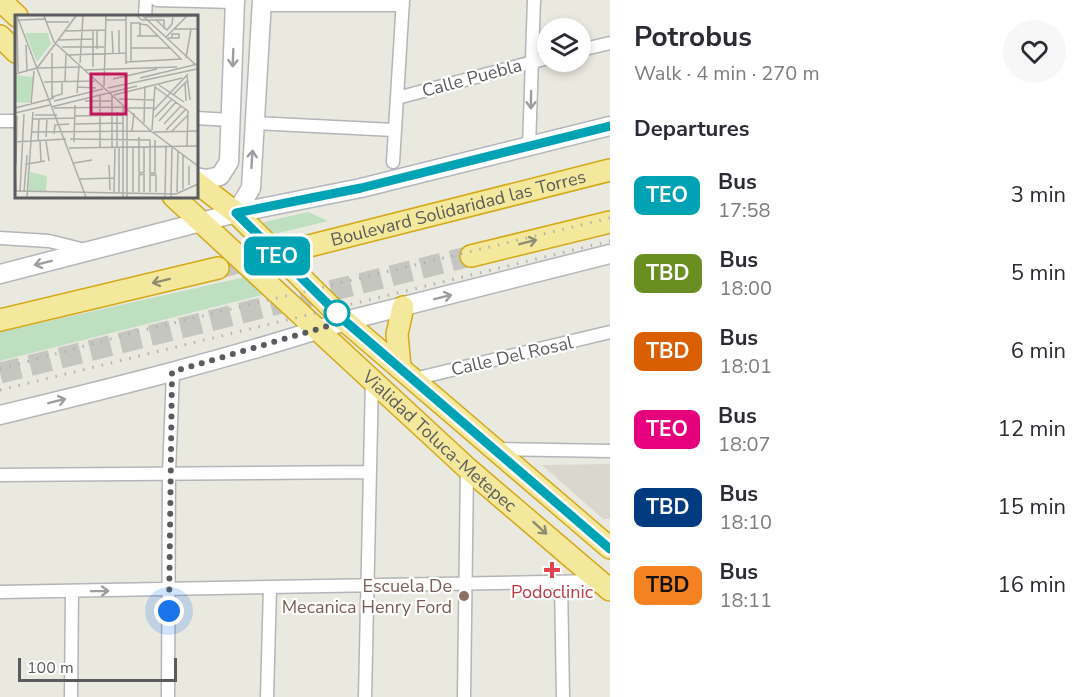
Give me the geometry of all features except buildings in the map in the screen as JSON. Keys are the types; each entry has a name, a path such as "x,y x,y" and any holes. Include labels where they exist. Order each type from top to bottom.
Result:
{"highway":[{"path":"0,0 16,15"},
{"path":"0,36 15,51"},
{"name":"Boulevard Solidaridad las Torres","path":"309,246 610,170"},
{"name":"Vialidad Toluca-Metepec","path":"198,182 236,213 345,321 610,549"},
{"name":"Vialidad Toluca-Metepec","path":"175,198 320,329 467,468 605,586"},
{"path":"471,256 610,222"},
{"path":"0,320 218,268"},
{"path":"403,307 397,334 407,373"}],"main road":[{"path":"198,180 217,177 228,168 235,1"},
{"path":"236,213 251,188 262,3"},
{"path":"0,274 236,213 361,188 610,126"},
{"path":"0,416 172,372 345,321 610,254"}],"street":[{"path":"145,15 146,0"},
{"path":"157,0 235,1"},
{"path":"529,147 534,0"},
{"path":"262,3 403,2 393,162"},
{"path":"591,47 610,43"},
{"name":"Calle Puebla","path":"397,98 537,61"},
{"path":"198,118 231,120"},
{"path":"255,123 394,130"},
{"path":"0,238 49,241 90,251"},
{"name":"Calle Del Rosal","path":"407,373 610,332"},
{"path":"168,697 172,372"},
{"path":"365,697 372,380"},
{"path":"495,449 610,451"},
{"path":"464,697 467,468"},
{"path":"0,475 370,472"},
{"path":"561,582 563,697"},
{"path":"0,592 561,582 605,586"},
{"path":"267,697 270,587"},
{"path":"71,697 72,591"}],"shaded area":[{"path":"610,464 610,519 603,519 542,465"}],"green space":[{"path":"308,212 328,221 266,236 260,223"},
{"path":"245,277 262,295 0,361 0,332"}],"tunnel":[{"path":"218,268 309,246"},
{"path":"0,373 471,256"}],"railway":[{"path":"0,369 140,331 610,218"},
{"path":"0,390 610,241"}],"bus line":[{"name":"TEO","path":"610,126 361,188 236,213 345,321 547,492 610,549"}],"place":[{"name":"Podoclinic","path":"552,570"},
{"name":"Escuela De Mecanica Henry Ford","path":"464,596"}],"route":[{"path":"169,611 172,372 345,321 337,313"}]}
